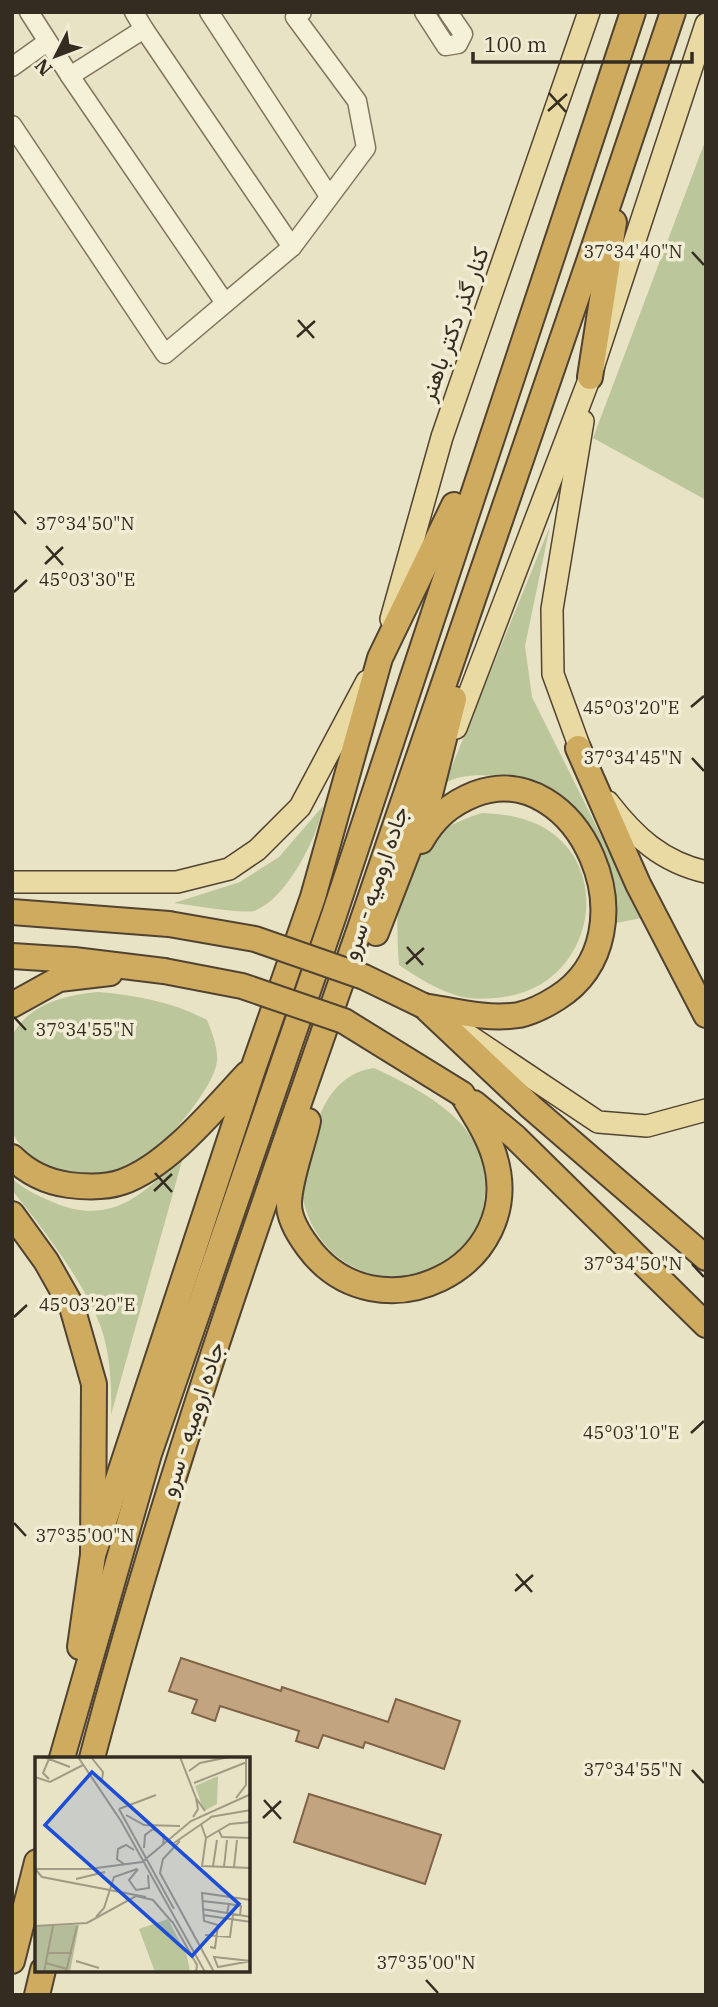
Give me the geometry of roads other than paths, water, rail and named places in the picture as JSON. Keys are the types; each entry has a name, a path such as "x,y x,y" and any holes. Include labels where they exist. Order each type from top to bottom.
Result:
{"highway":[{"name":"جاده ارومیه - سرو","path":"62,1757 149,1454 334,915 633,12"},
{"name":"جاده ارومیه - سرو","path":"93,1757 176,1461 673,12"},
{"path":"590,377 623,163"},
{"path":"93,1555 253,1069 313,897 380,658 496,420"},
{"path":"245,1255 308,1121 390,893 430,794 493,539"},
{"path":"578,748 638,884 706,1014"},
{"path":"12,912 169,924 255,939 364,977 424,1006 483,1016 519,1015 545,1005 582,979 599,948 605,913 600,874 587,846 560,811 533,795 494,787 460,800 432,821 390,893"},
{"path":"12,956 74,960 164,971 242,986 344,1021 462,1094 515,1137 706,1325"},
{"path":"12,1004 59,979 139,970"},
{"path":"424,1006 531,1107 706,1258"},
{"path":"12,1157 34,1174 53,1183 89,1187 121,1182 154,1165 200,1124 253,1069"},
{"path":"308,1121 289,1205 297,1233 319,1262 354,1283 373,1290 410,1291 447,1276 472,1258 490,1231 500,1193 495,1156 462,1094"},
{"path":"12,1214 72,1307 94,1384 93,1555 70,1724"},
{"path":"12,1962 35,1870"},
{"path":"37,1995 43,1972"}],"main road":[{"name":"کنار گذر دکتر باهنر","path":"21,883 177,882 229,869 248,856 300,807 380,658 442,437 589,12"},
{"path":"430,794 590,377 706,24"},
{"path":"590,377 552,609 553,674 578,748 608,803 638,839 680,866 706,872"},
{"path":"424,1006 598,1122 647,1126 706,1110"}],"street":[{"path":"29,12 47,43 225,303"},
{"path":"134,12 292,247"},
{"path":"209,12 329,196"},
{"path":"12,125 165,354 292,247 366,148 357,101 295,17 302,12"},
{"path":"424,12 446,46 453,47 458,44 463,34 448,12"},
{"path":"70,76 144,29"},
{"path":"12,67 47,43"}]}
